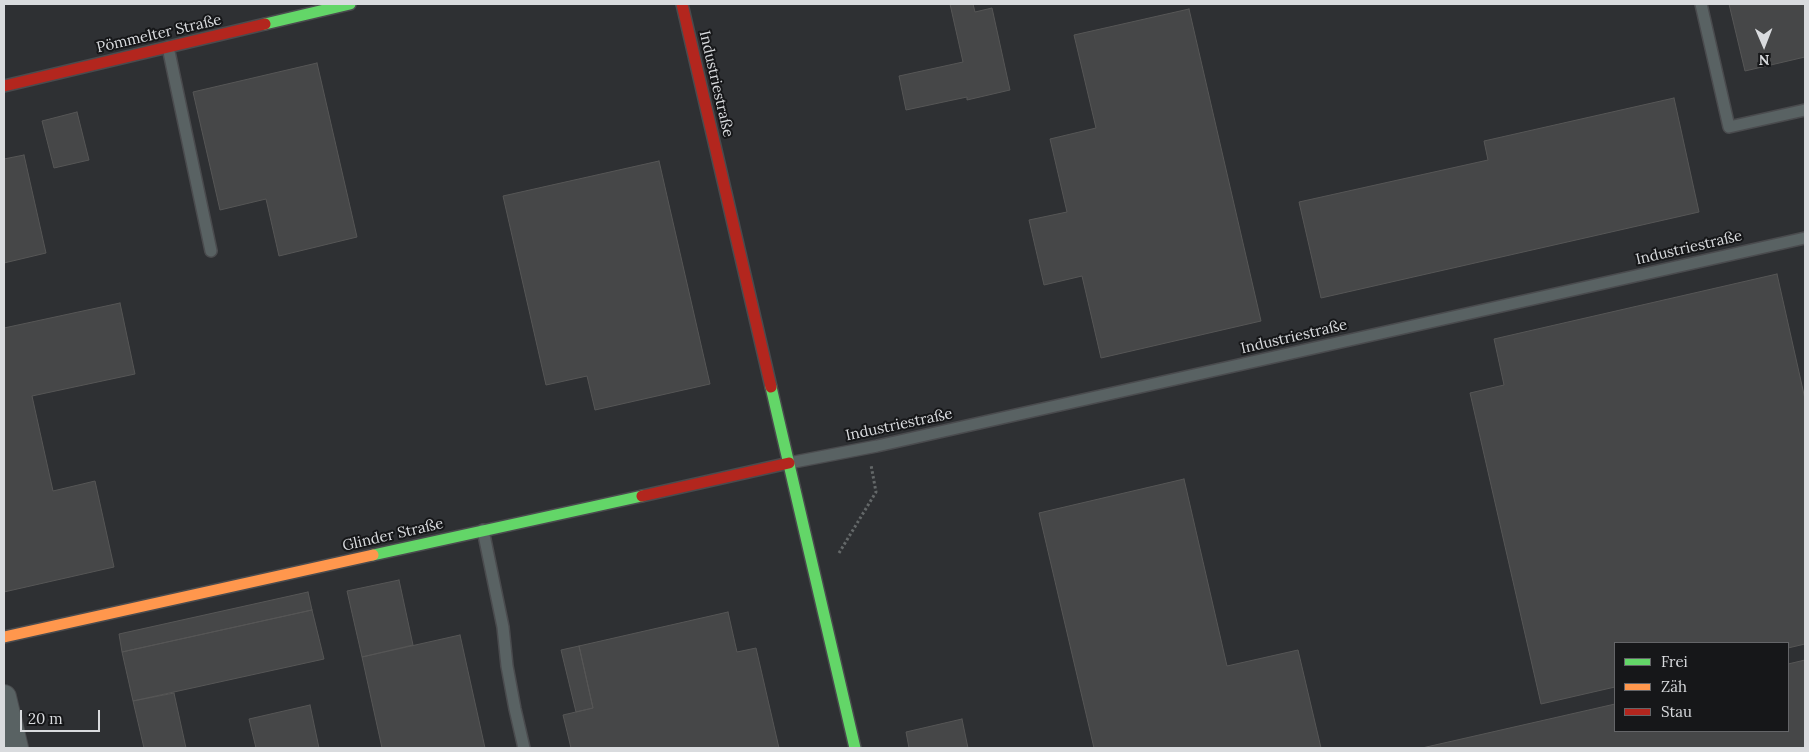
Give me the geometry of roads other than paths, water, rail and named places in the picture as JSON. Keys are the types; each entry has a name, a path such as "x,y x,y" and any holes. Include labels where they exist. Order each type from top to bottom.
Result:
{"street":[{"name":"Pömmelter Straße","path":"4,86 350,4"},
{"name":"Industriestraße","path":"682,4 855,748"},
{"name":"Glinder Straße","path":"4,638 789,463"},
{"path":"4,697 16,748"}],"lane":[{"path":"1701,4 1729,127 1805,110"},
{"path":"168,47 211,251"},
{"name":"Industriestraße","path":"789,463 868,448 1805,238"},
{"path":"483,530 503,627 507,666 524,748"}]}
